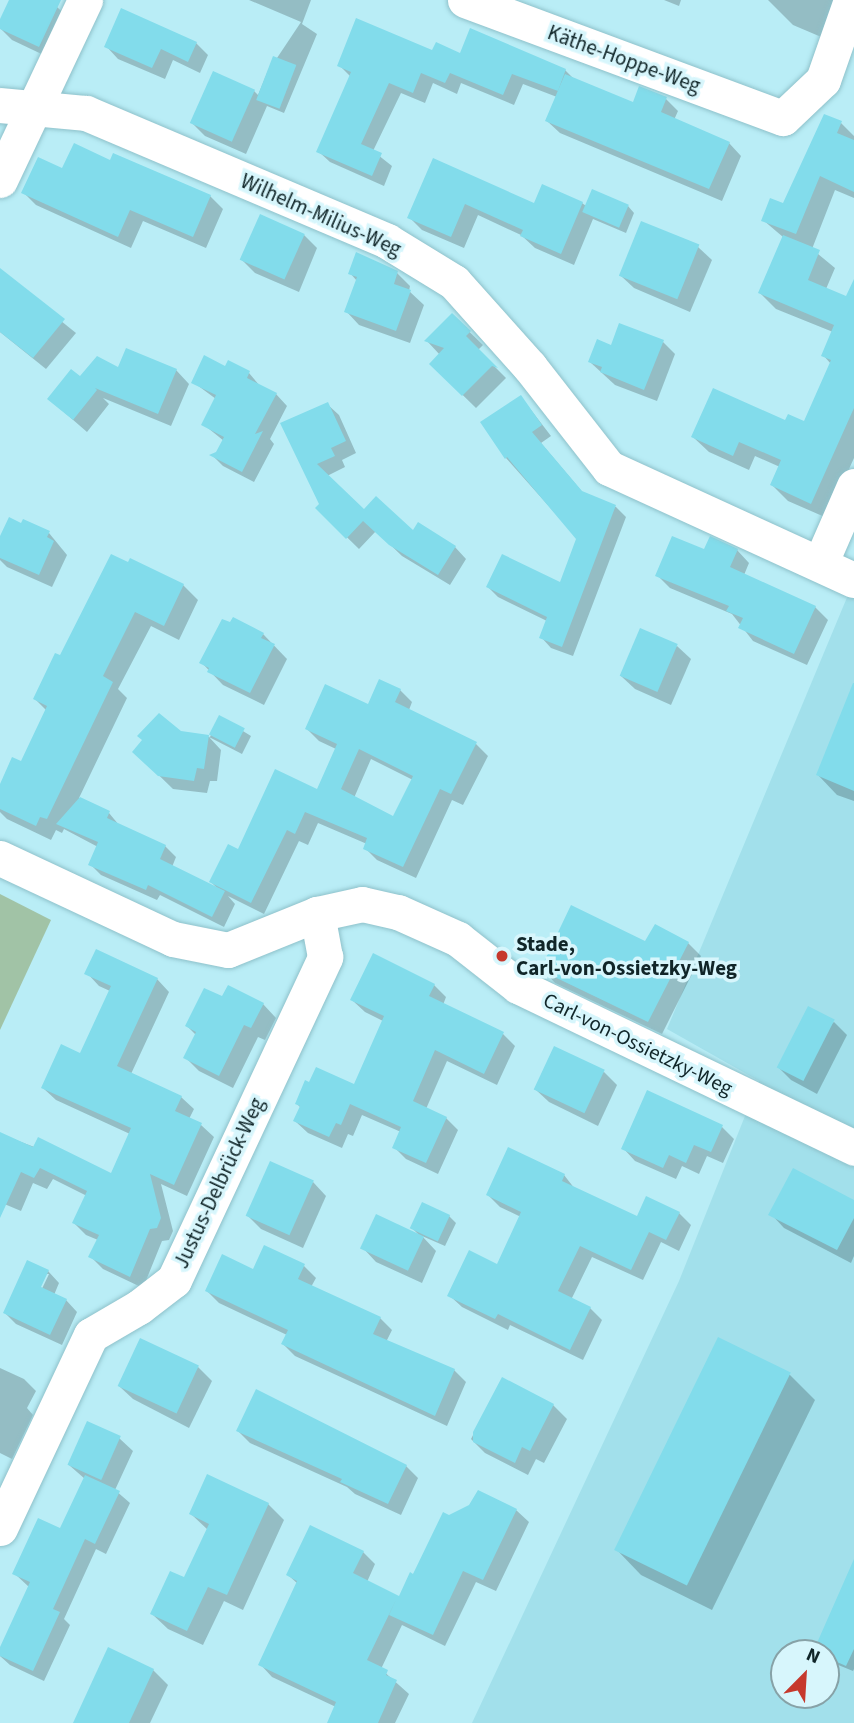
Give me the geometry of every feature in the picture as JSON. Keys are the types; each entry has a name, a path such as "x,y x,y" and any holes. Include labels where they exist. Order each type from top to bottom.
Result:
{"street":[{"path":"0,180 85,0"},
{"name":"Käthe-Hoppe-Weg","path":"465,0 783,118 822,80 851,0"},
{"name":"Wilhelm-Milius-Weg","path":"0,105 86,113 387,241 454,282 530,367 609,468 854,580"},
{"path":"820,564 854,486"},
{"name":"Carl-von-Ossietzky-Weg","path":"0,858 173,939 228,950 317,914 362,904 398,912 458,939 518,986 854,1148"},
{"name":"Justus-Delbrück-Weg","path":"0,1528 91,1335 139,1307 174,1280 325,957 317,914"}],"shaded area":[{"path":"848,595 854,598 854,1723 472,1723 679,1281 759,1081 667,1029"}],"green space":[{"path":"0,894 51,920 0,1030"}],"building":[{"path":"9,0 61,0 39,47 0,29 0,19"},
{"path":"121,8 197,42 188,62 161,49 152,68 104,47"},
{"path":"356,18 432,50 436,42 460,53 470,28 566,69 558,91 512,74 503,95 450,73 445,83 421,73 413,93 389,83 361,144 382,153 372,176 316,152 351,72 337,66"},
{"path":"273,56 296,65 279,109 256,100"},
{"path":"213,71 255,90 232,142 190,123"},
{"path":"565,74 633,102 639,86 667,97 661,112 730,142 709,189 545,121"},
{"path":"824,114 842,121 837,133 854,140 854,192 820,176 796,234 761,221 770,198 783,203"},
{"path":"74,143 110,160 113,153 211,195 193,237 130,210 118,237 21,193 38,157 62,168"},
{"path":"433,158 534,203 542,184 583,202 561,254 520,236 523,230 465,204 451,237 407,218"},
{"path":"592,189 629,205 619,228 582,212"},
{"path":"260,214 305,234 284,280 240,260"},
{"path":"641,221 699,245 677,299 619,276"},
{"path":"783,235 820,250 808,280 846,296 854,279 854,408 811,504 770,485 781,460 739,442 733,456 691,437 713,388 785,420 788,414 804,421 831,360 821,356 834,325 758,293"},
{"path":"356,252 398,271 394,284 411,290 396,331 344,312 357,277 348,274"},
{"path":"0,268 65,319 33,358 0,332"},
{"path":"452,313 471,331 466,336 498,368 492,366 462,396 429,364 444,348 424,341"},
{"path":"619,323 664,340 644,390 600,372 602,367 588,362 597,339 611,345"},
{"path":"126,348 177,369 158,414 95,388 97,390 73,420 47,399 71,369 80,376 97,356 118,367"},
{"path":"204,355 225,366 228,360 250,371 247,378 277,393 255,434 263,431 242,472 209,455 216,452 224,437 201,425 216,395 191,383"},
{"path":"521,395 542,425 532,432 582,491 616,505 562,647 539,638 547,617 486,587 502,554 560,582 576,539 507,457 505,459 480,422"},
{"path":"328,402 346,441 331,448 335,456 317,464 364,509 376,496 413,530 418,522 456,546 438,575 389,545 363,521 346,539 315,508 319,504 280,423"},
{"path":"9,517 21,523 23,519 50,531 47,537 54,541 39,575 0,558 0,536"},
{"path":"672,536 704,549 710,536 738,549 730,567 816,606 794,654 738,628 743,618 726,611 729,606 655,576"},
{"path":"111,554 128,562 130,558 184,584 164,626 135,612 103,676 113,682 47,819 40,817 36,826 0,809 0,784 12,757 21,761 47,706 33,699 55,653 60,655"},
{"path":"233,617 264,633 261,638 275,644 250,693 207,672 209,668 199,663 222,619 230,622"},
{"path":"640,628 678,644 657,692 620,676"},
{"path":"379,679 401,689 395,702 477,742 451,794 440,789 403,867 363,849 367,838 305,812 295,834 287,830 251,903 209,882 228,844 238,849 275,769 317,789 337,744 305,729 325,684 368,704","holes":["359,749 413,776 393,816 341,789"]},
{"path":"854,683 854,791 816,775"},
{"path":"159,713 181,731 209,735 204,769 197,768 194,781 158,776 132,752 142,740 137,736"},
{"path":"219,715 245,728 235,748 209,735"},
{"path":"80,797 110,811 107,818 166,845 160,859 225,891 212,917 148,885 146,890 88,865 98,842 56,824"},
{"path":"571,905 645,941 655,924 689,942 648,1022 540,970"},
{"path":"96,949 158,978 117,1066 182,1096 175,1111 202,1123 174,1185 150,1174 161,1218 157,1228 150,1229 130,1277 88,1257 99,1235 72,1223 87,1191 40,1168 34,1178 21,1172 0,1218 0,1132 33,1147 38,1137 111,1173 131,1128 41,1088 61,1044 80,1053 111,986 84,974"},
{"path":"373,953 435,984 429,996 504,1032 484,1074 435,1050 413,1101 447,1117 426,1163 392,1148 401,1127 350,1104 341,1125 336,1123 329,1137 293,1121 300,1106 295,1104 305,1080 309,1082 316,1067 354,1084 384,1016 350,1000"},
{"path":"228,985 264,1003 251,1028 244,1025 219,1076 183,1058 196,1032 185,1026 204,988 222,996"},
{"path":"808,1006 835,1020 803,1081 777,1067"},
{"path":"554,1046 605,1070 584,1113 534,1090"},
{"path":"647,1090 723,1125 711,1152 694,1145 686,1163 669,1155 663,1168 621,1149"},
{"path":"508,1147 565,1174 562,1181 637,1216 646,1196 680,1212 666,1240 649,1232 631,1270 580,1246 558,1291 591,1307 570,1350 498,1314 495,1319 447,1296 469,1250 497,1264 521,1212 486,1195"},
{"path":"270,1161 314,1181 289,1235 246,1216"},
{"path":"793,1168 854,1200 854,1218 837,1250 768,1215"},
{"path":"422,1202 450,1215 438,1241 410,1228"},
{"path":"376,1214 424,1236 408,1271 360,1248"},
{"path":"264,1245 305,1264 298,1279 381,1317 373,1334 455,1369 435,1416 281,1344 288,1330 205,1291 222,1254 253,1269"},
{"path":"27,1260 49,1270 41,1287 67,1299 50,1335 3,1313"},
{"path":"718,1337 791,1373 687,1586 614,1550"},
{"path":"140,1338 199,1365 177,1414 118,1386"},
{"path":"502,1377 554,1404 530,1451 522,1447 515,1463 473,1442 473,1432"},
{"path":"256,1389 407,1465 388,1504 340,1482 342,1479 236,1431"},
{"path":"87,1421 121,1436 101,1480 67,1465"},
{"path":"207,1474 269,1503 227,1595 208,1587 187,1631 150,1614 170,1571 184,1577 209,1524 189,1514"},
{"path":"85,1475 120,1491 95,1544 85,1539 53,1609 60,1612 33,1671 0,1656 0,1647 30,1582 12,1574 38,1518 60,1528"},
{"path":"478,1490 517,1509 483,1580 463,1571 433,1635 389,1615 396,1600 367,1660 388,1670 386,1675 397,1680 378,1723 327,1723 336,1702 258,1665 297,1581 286,1575 310,1525 364,1551 353,1573 399,1596 410,1572 413,1574 443,1512 449,1515 469,1505"},
{"path":"854,1559 854,1649 846,1666 840,1663 840,1639 819,1639"},
{"path":"108,1647 154,1669 129,1723 73,1723"}],"place":[{"name":"Stade, Carl-von-Ossietzky-Weg","path":"502,956"}]}
